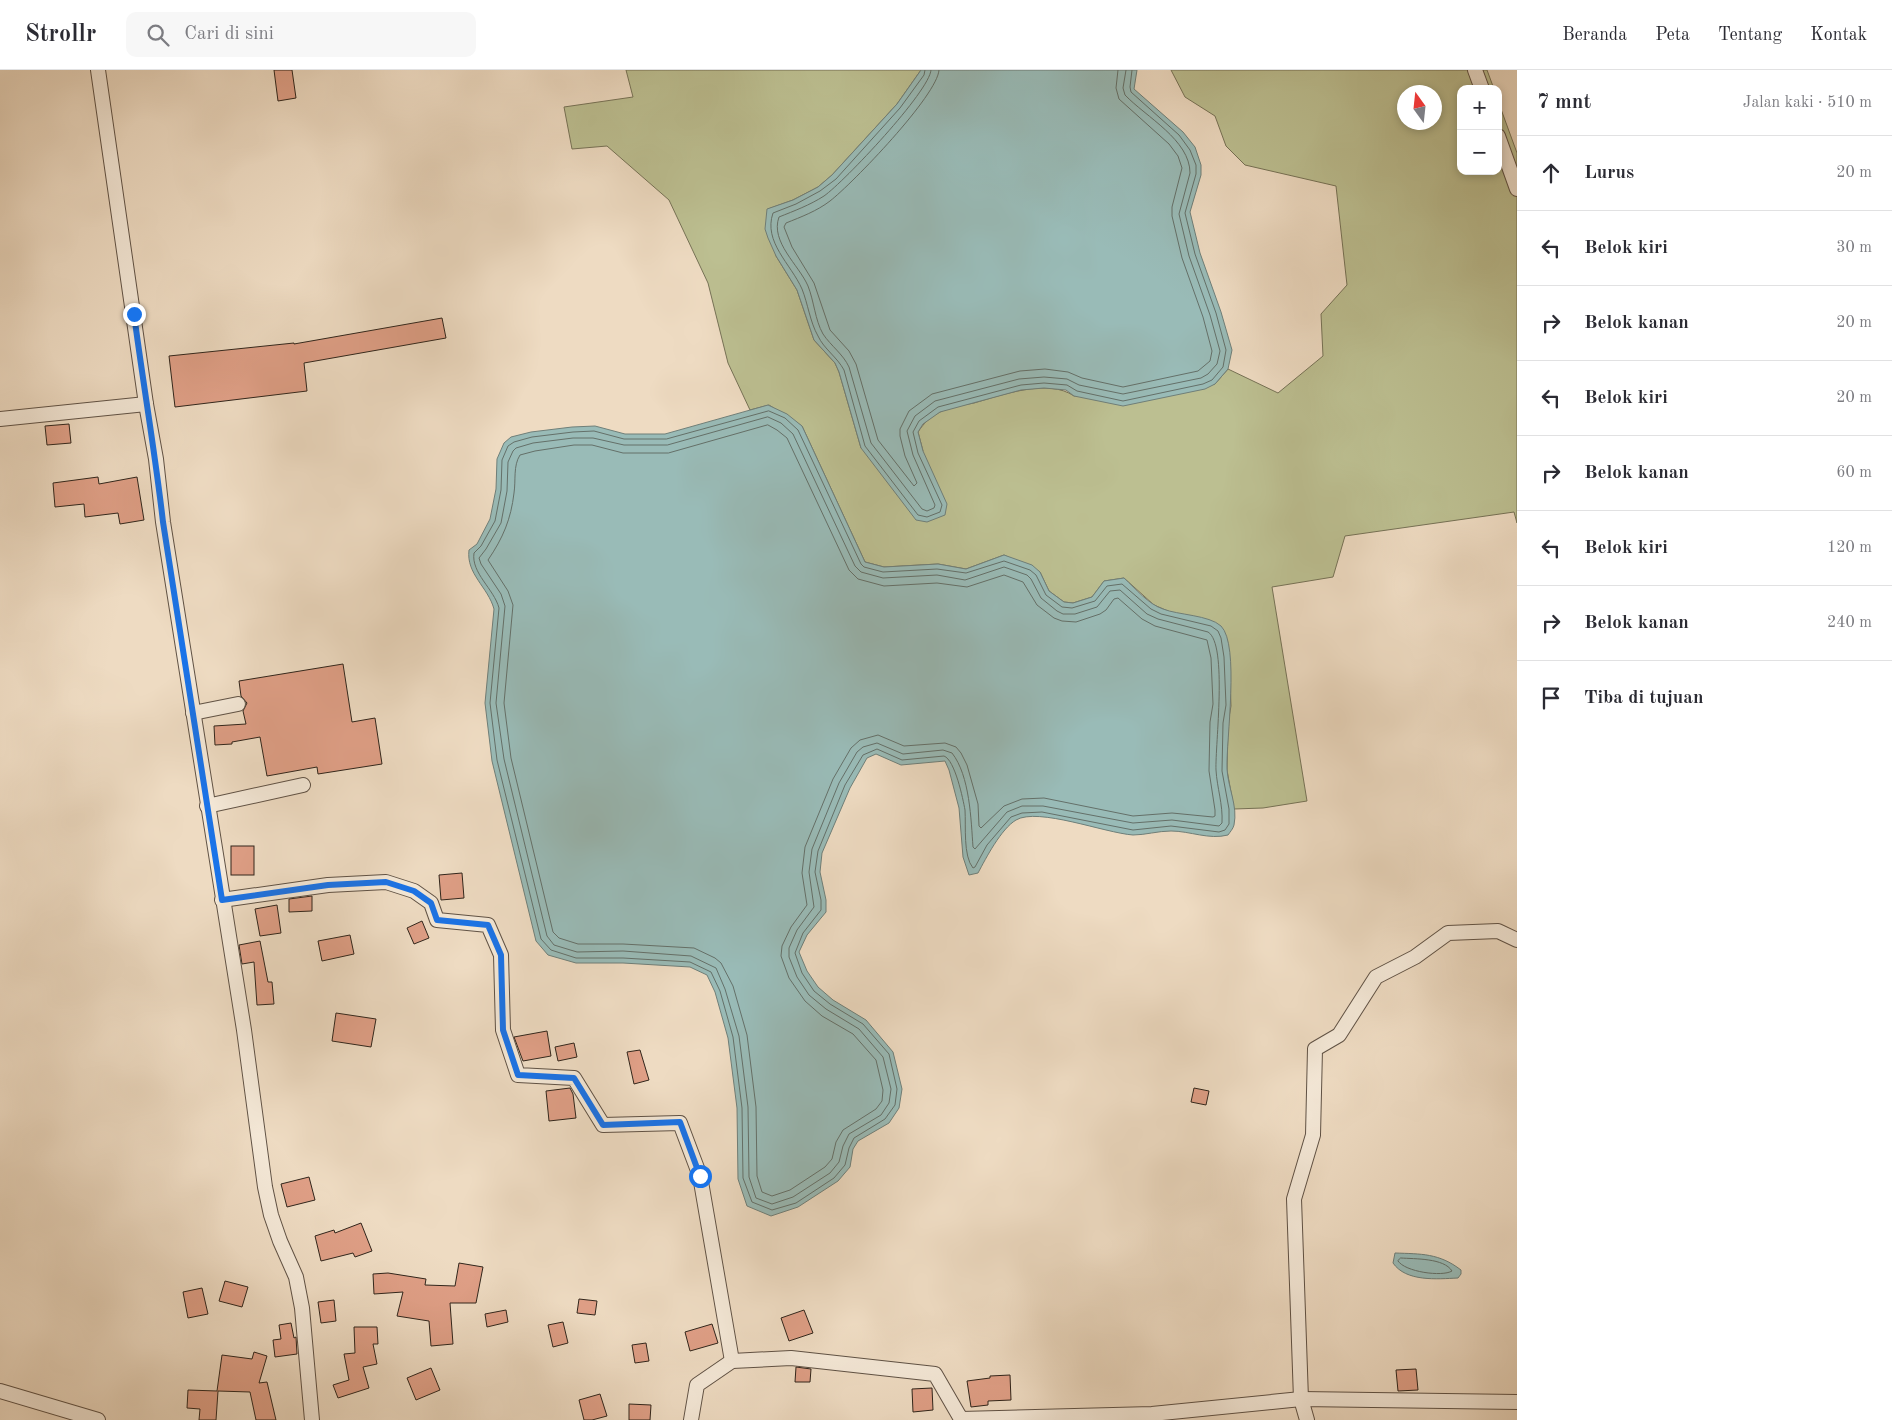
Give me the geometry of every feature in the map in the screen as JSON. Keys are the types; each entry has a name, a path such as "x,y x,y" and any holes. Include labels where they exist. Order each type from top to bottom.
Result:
{"street":[{"path":"98,70 207,806 244,1030 265,1187 271,1215 296,1278 302,1308 312,1420"},
{"path":"1475,70 1481,85"},
{"path":"1502,147 1517,189"},
{"path":"0,419 146,404"},
{"path":"193,713 238,704"},
{"path":"207,806 303,785"},
{"path":"222,900 328,885 386,882 414,891 431,903 437,920 488,925 501,955 503,1030 518,1075 574,1078 603,1125 680,1122 700,1176 732,1361"},
{"path":"1307,1420 1301,1399 1294,1199 1313,1135 1315,1048 1339,1035 1376,977 1415,957 1448,932 1498,932 1517,940"},
{"path":"691,1420 697,1384 732,1361 791,1358 935,1374 961,1419 1146,1417 1301,1399 1517,1402"},
{"path":"0,1391 98,1420"}],"green space":[{"path":"626,70 921,70 897,104 832,175 818,187 793,200 768,209 776,256 797,290 814,340 835,363 839,372 861,448 923,451 918,432 933,416 952,407 1038,388 1051,388 1074,396 1215,384 1228,369 1278,393 1323,356 1321,314 1347,285 1336,186 1245,165 1226,146 1215,116 1185,97 1171,70 1487,70 1493,85 1457,85 1457,175 1502,175 1502,112 1517,153 1517,523 1514,512 1345,536 1333,577 1272,587 1307,801 1263,808 1234,809 1227,770 1228,723 1231,706 1229,656 1226,636 1154,605 1124,578 1104,581 1092,597 1073,603 1064,602 1049,591 1040,572 1004,555 966,569 938,564 884,567 865,562 802,426 769,405 750,410 728,363 708,283 669,200 607,146 572,149 564,107 633,97"}],"water":[{"path":"921,70 1137,70 1134,89 1183,132 1195,147 1201,165 1201,175 1190,212 1200,253 1232,350 1228,369 1215,384 1205,389 1123,406 1074,396 1066,390 1044,388 1021,390 940,412 923,424 918,432 923,451 947,504 945,515 927,522 916,520 861,448 839,372 835,363 814,340 797,290 776,256 765,229 767,209 793,200 818,187 832,175 897,104"},
{"path":"768,405 787,414 802,426 865,562 884,567 938,564 966,569 1004,555 1032,565 1040,572 1049,591 1064,602 1073,603 1092,597 1104,581 1124,578 1142,596 1158,607 1201,617 1216,622 1221,626 1227,636 1230,652 1231,694 1227,769 1235,811 1234,826 1228,835 1221,836 1207,836 1178,831 1133,835 1055,819 1026,817 1010,824 994,844 978,873 969,875 963,857 959,808 945,761 901,765 876,754 867,758 850,788 822,853 820,872 826,900 826,912 807,935 799,952 807,971 818,987 833,1000 866,1020 893,1052 902,1089 899,1108 889,1123 858,1141 853,1149 850,1167 838,1181 798,1207 771,1216 747,1206 738,1179 737,1108 728,1038 715,992 707,975 690,967 623,963 576,963 548,955 536,941 492,761 485,703 494,609 474,573 469,559 469,550 477,544 490,519 496,489 497,459 504,443 511,437 531,432 595,426 625,434 665,434"},
{"path":"1395,1253 1422,1254 1437,1257 1453,1264 1461,1270 1461,1274 1458,1278 1432,1279 1406,1274 1393,1263"}],"building":[{"path":"274,70 292,70 296,98 278,101"},
{"path":"442,318 446,338 304,363 307,391 175,407 169,356 294,344"},
{"path":"69,424 71,443 47,445 45,426"},
{"path":"98,477 99,484 137,477 144,520 120,524 118,513 85,517 84,504 55,507 53,483"},
{"path":"343,664 352,722 375,718 382,764 318,774 317,767 267,776 260,737 232,742 232,744 215,745 214,726 246,724 243,711 247,703 241,696 239,681"},
{"path":"231,846 254,846 254,875 231,875"},
{"path":"462,873 464,898 441,900 439,875"},
{"path":"312,896 312,911 289,912 289,899"},
{"path":"277,905 281,933 260,936 255,909"},
{"path":"422,921 429,938 414,944 407,928"},
{"path":"350,935 354,954 322,961 318,941"},
{"path":"260,941 268,982 272,982 274,1004 257,1005 254,962 242,964 239,945"},
{"path":"336,1013 376,1019 371,1047 332,1041"},
{"path":"547,1031 551,1056 523,1061 514,1037"},
{"path":"574,1043 577,1057 558,1061 555,1047"},
{"path":"640,1050 649,1080 634,1084 627,1052"},
{"path":"570,1088 573,1094 576,1118 549,1121 546,1091"},
{"path":"1194,1088 1209,1091 1206,1105 1191,1102"},
{"path":"309,1177 315,1200 287,1207 281,1184"},
{"path":"361,1223 372,1251 355,1257 353,1253 321,1261 315,1236 334,1230 335,1233"},
{"path":"459,1263 483,1267 476,1303 450,1303 453,1344 431,1346 429,1321 397,1316 403,1292 374,1294 373,1274 388,1273 426,1279 425,1285 455,1286"},
{"path":"225,1281 248,1287 242,1307 219,1301"},
{"path":"202,1288 208,1314 188,1318 183,1292"},
{"path":"579,1299 597,1301 595,1315 577,1313"},
{"path":"334,1300 336,1321 321,1323 318,1302"},
{"path":"506,1310 508,1322 487,1327 485,1314"},
{"path":"804,1310 813,1333 789,1341 781,1318"},
{"path":"563,1322 568,1343 553,1347 548,1325"},
{"path":"291,1323 294,1338 296,1337 297,1354 275,1357 273,1340 281,1339 279,1325"},
{"path":"712,1324 718,1343 690,1351 685,1332"},
{"path":"354,1327 377,1327 378,1344 373,1344 377,1364 363,1367 369,1388 338,1398 333,1385 349,1380 344,1354 355,1353"},
{"path":"646,1343 649,1361 635,1363 632,1345"},
{"path":"254,1352 267,1356 259,1383 267,1382 276,1420 256,1420 250,1392 218,1391 216,1420 199,1420 200,1409 187,1408 188,1390 217,1391 222,1355 252,1359"},
{"path":"796,1367 811,1369 810,1382 795,1382"},
{"path":"431,1368 440,1390 416,1400 407,1378"},
{"path":"1416,1369 1418,1390 1398,1391 1396,1370"},
{"path":"1010,1375 1011,1400 988,1401 988,1405 971,1407 967,1381 990,1378 990,1376"},
{"path":"932,1388 933,1410 913,1412 912,1389"},
{"path":"600,1394 607,1416 584,1420 579,1400"},
{"path":"629,1404 651,1405 650,1420 629,1420"}],"route":[{"path":"134,314 146,404 156,459 163,522 222,900 328,885 386,882 414,891 431,903 437,920 488,925 501,955 503,1030 518,1075 574,1078 603,1125 680,1122 700,1176"}]}
